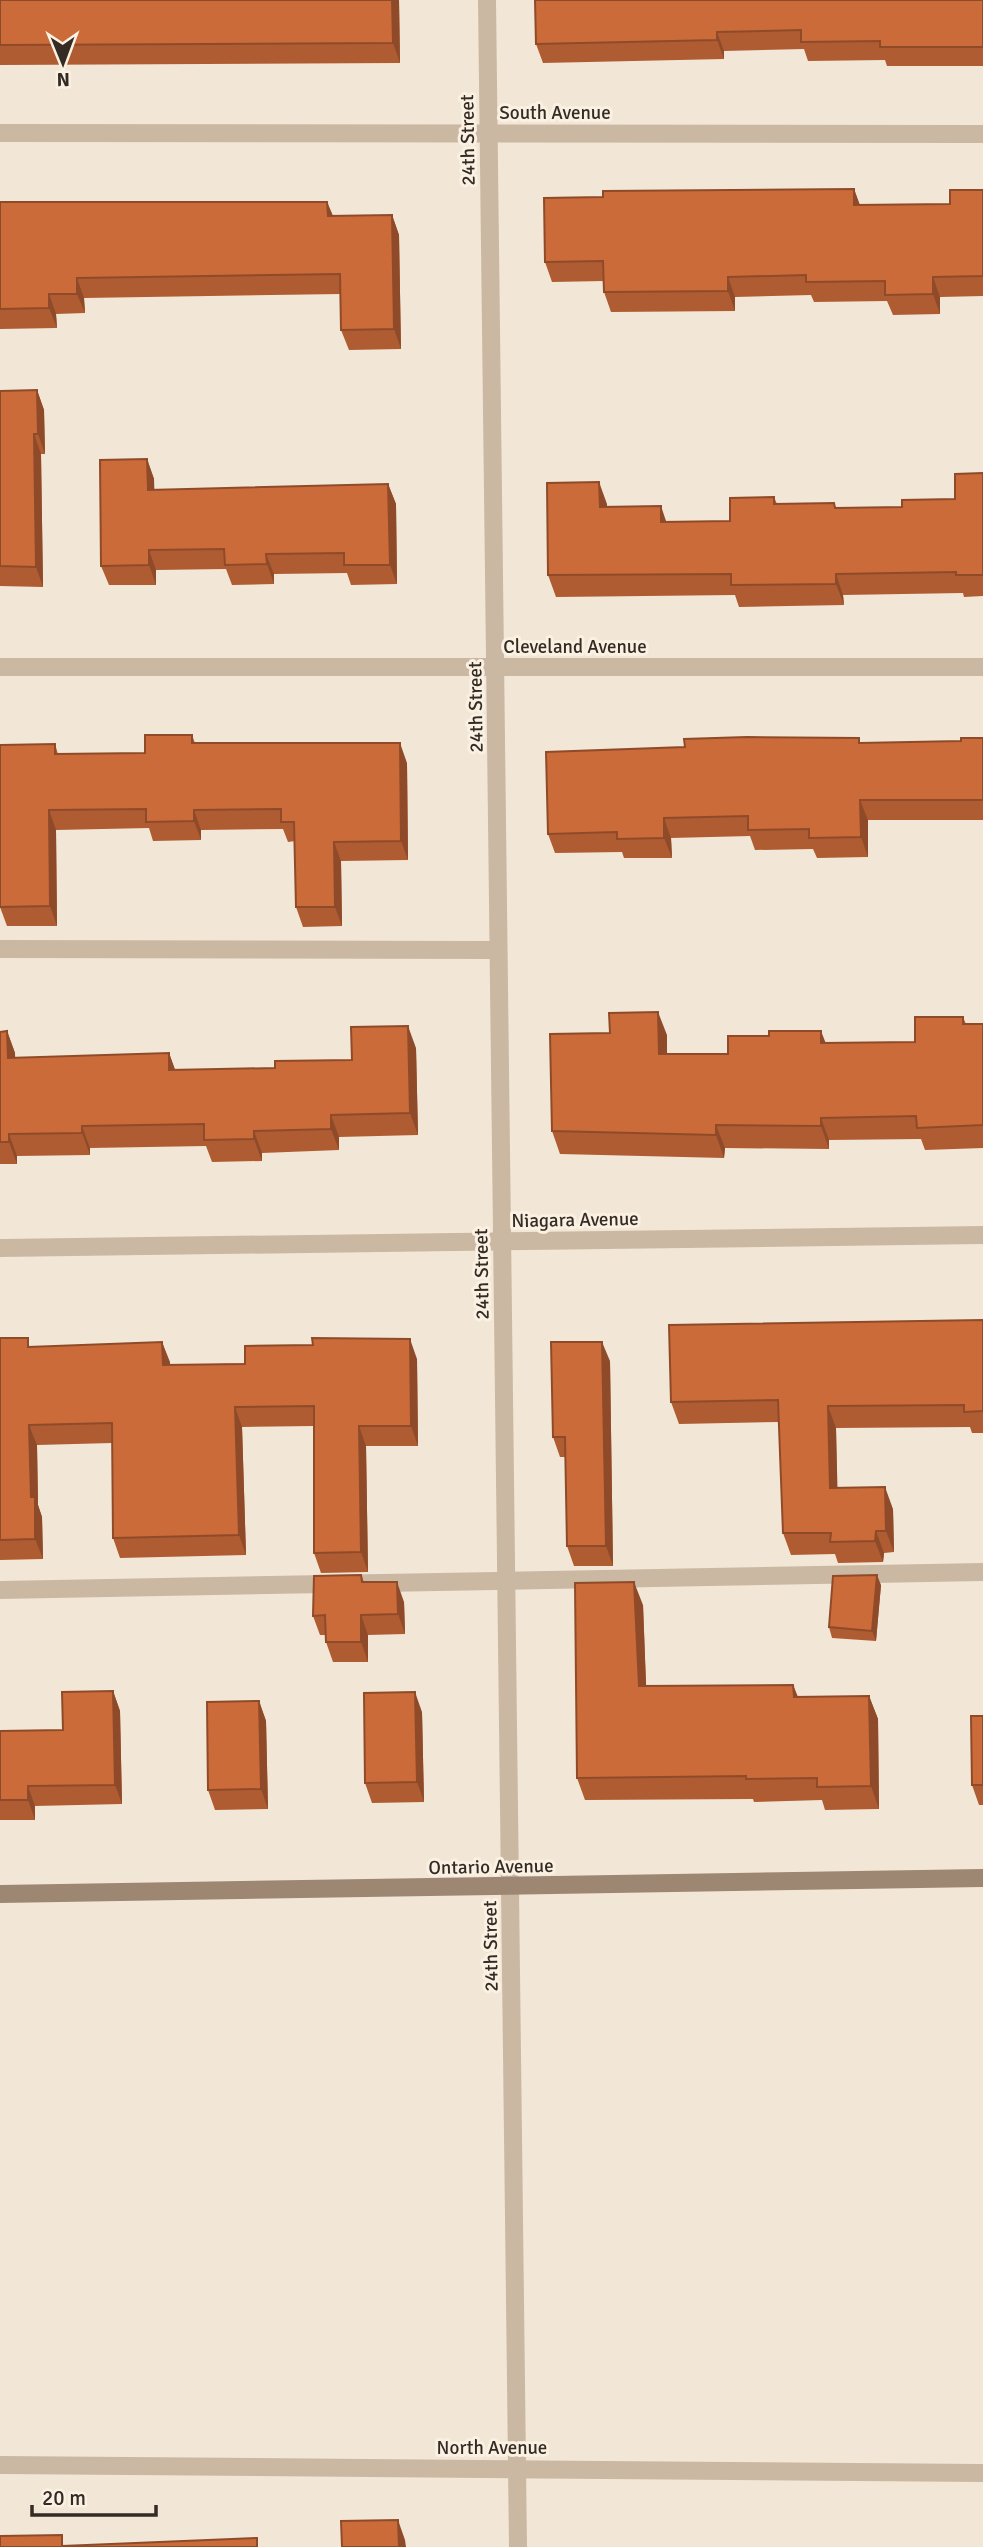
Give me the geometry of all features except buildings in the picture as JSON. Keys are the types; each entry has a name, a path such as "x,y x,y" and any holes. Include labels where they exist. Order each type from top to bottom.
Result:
{"main road":[{"name":"Ontario Avenue","path":"0,1894 983,1878"}],"street":[{"name":"24th Street","path":"486,0 518,2547"},
{"name":"South Avenue","path":"0,133 983,134"},
{"name":"Cleveland Avenue","path":"0,667 983,667"},
{"path":"0,949 498,950"},
{"name":"Niagara Avenue","path":"0,1248 983,1236"},
{"path":"0,1590 506,1578 983,1572"},
{"name":"North Avenue","path":"0,2465 983,2473"}]}
